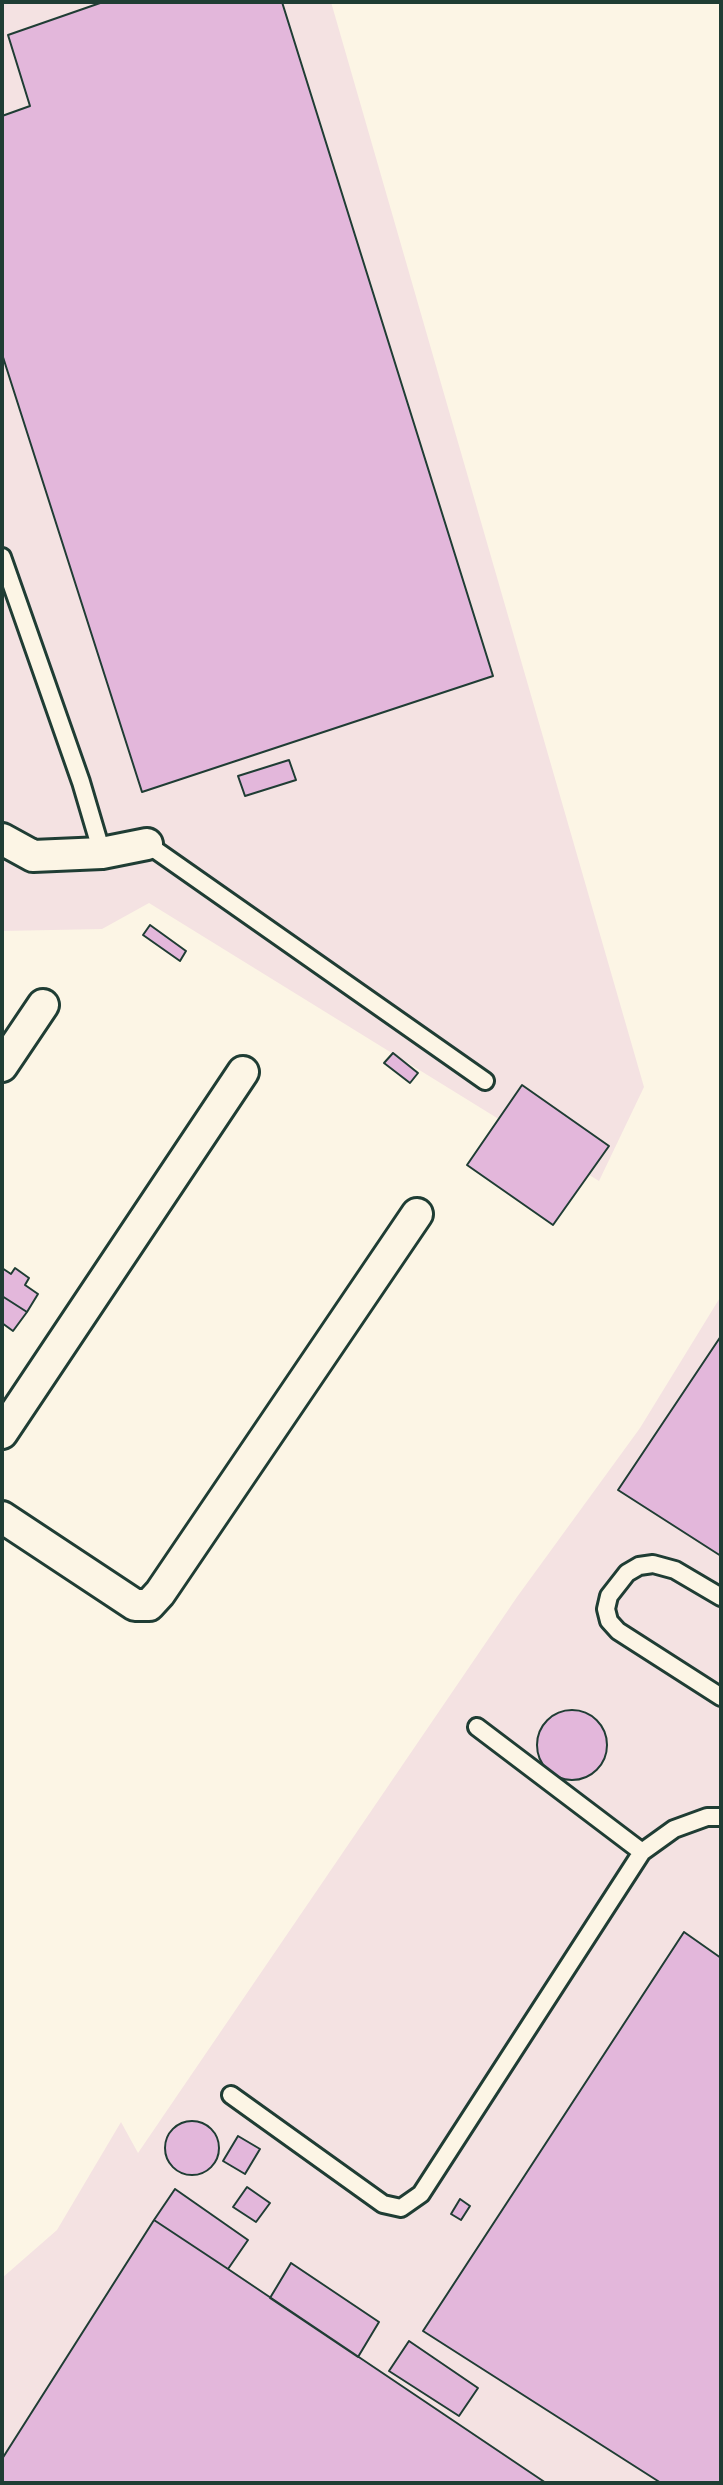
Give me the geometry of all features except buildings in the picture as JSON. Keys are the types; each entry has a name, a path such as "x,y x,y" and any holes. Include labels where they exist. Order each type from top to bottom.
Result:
{"street":[{"path":"2,839 33,856 102,853 147,844"},
{"path":"2,1066 43,1005"},
{"path":"2,1433 243,1072"},
{"path":"2,1517 135,1605 149,1605 417,1214"}],"lane":[{"path":"2,557 81,782 102,853"},
{"path":"147,844 485,1081"},
{"path":"721,1597 675,1570 653,1564 639,1566 627,1573 609,1596 606,1609 609,1621 618,1631 721,1697"},
{"path":"477,1727 642,1852"},
{"path":"231,2095 383,2204 401,2208 421,2194 642,1852 674,1829 707,1817 721,1817"}],"shaded area":[{"path":"2,2 331,2 644,1087 599,1181 149,903 102,929 2,931"},
{"path":"721,1296 721,2483 2,2483 2,2278 57,2230 121,2122 138,2153 517,1597 640,1428"}]}
